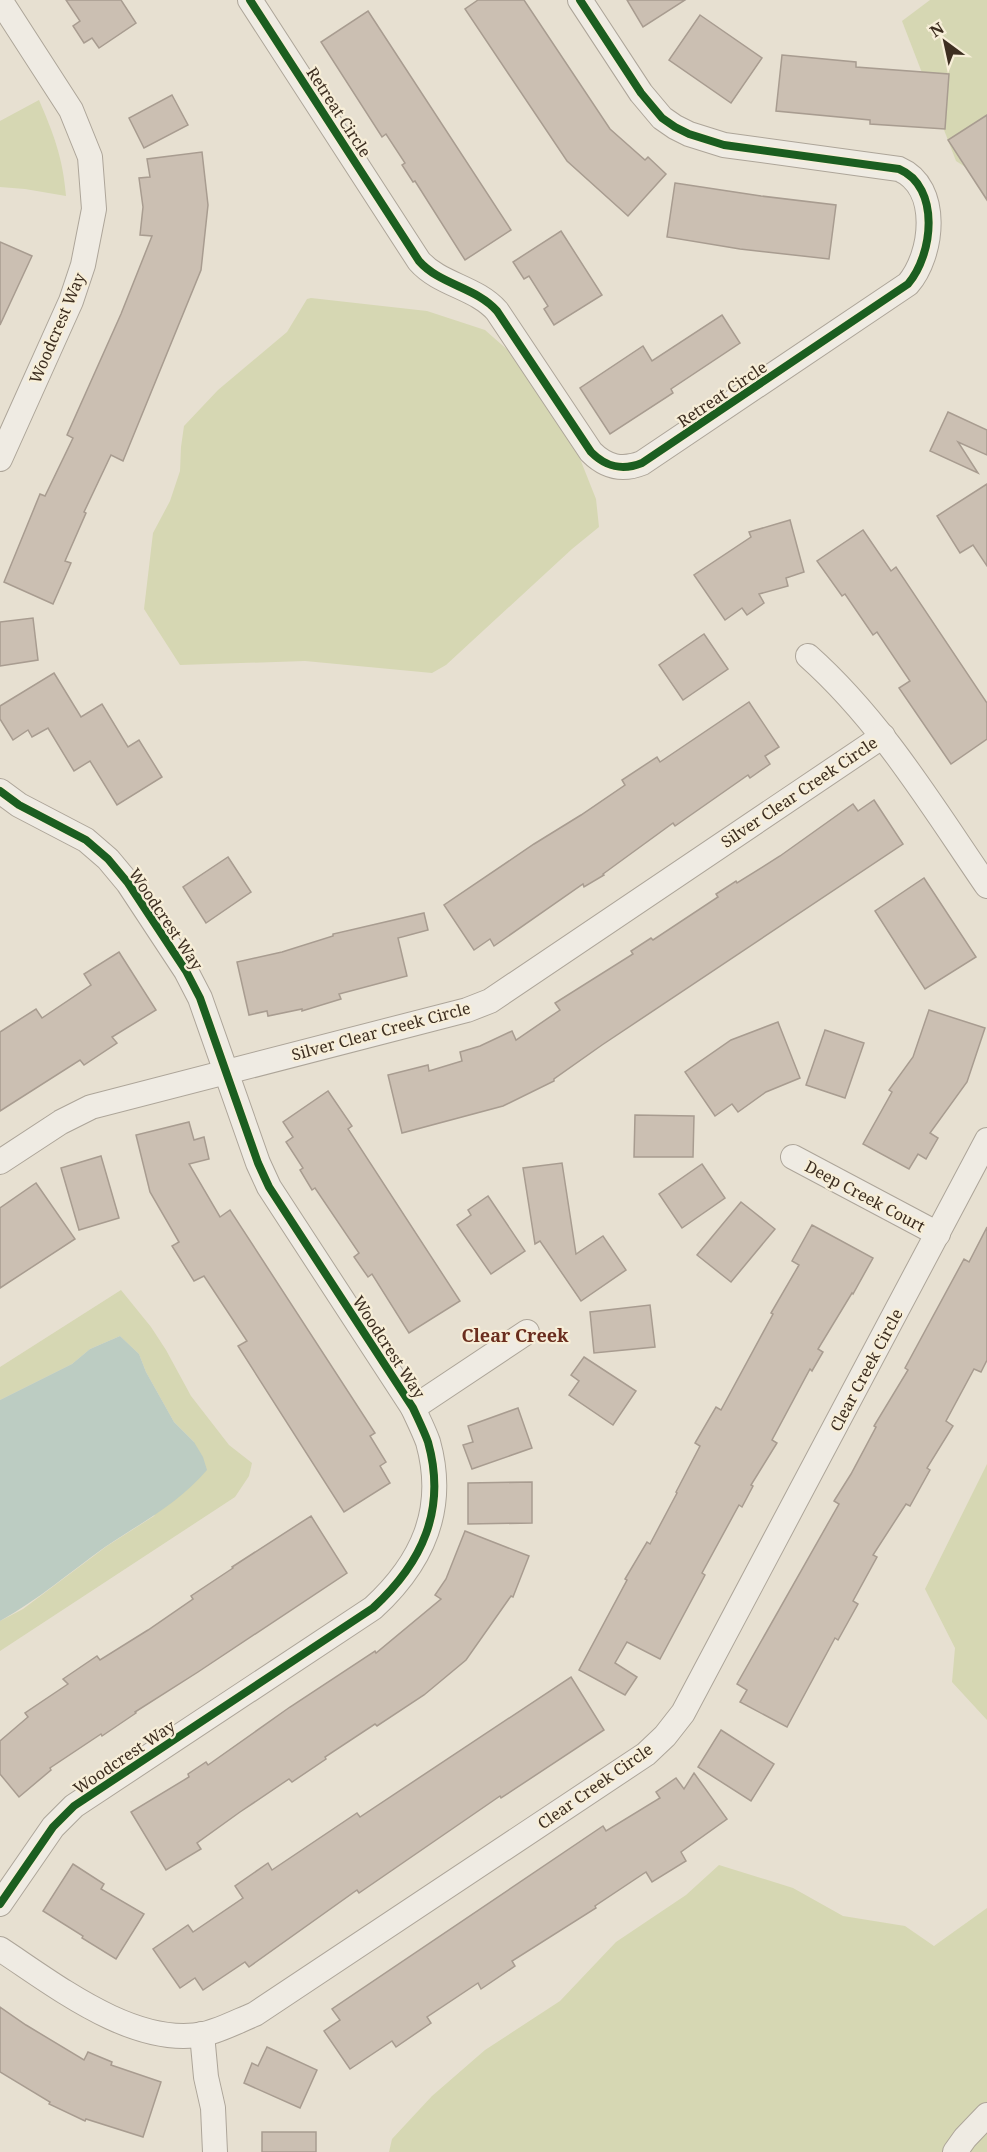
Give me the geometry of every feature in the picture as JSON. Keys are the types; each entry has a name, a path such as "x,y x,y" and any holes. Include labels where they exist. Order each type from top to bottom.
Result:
{"street":[{"name":"Woodcrest Way","path":"0,0 71,110 90,158 94,209 83,265 71,301 0,459"},
{"name":"Retreat Circle","path":"250,0 419,261 434,274 488,301 591,452 604,463 626,468 642,463 908,284 916,276 925,254 928,236 927,212 919,186 906,172 899,169 724,145 689,135 675,127 662,118 641,93 580,0"},
{"path":"808,656 835,680 883,736 987,886"},
{"name":"Silver Clear Creek Circle","path":"0,1162 61,1122 91,1107 467,1010 490,1001 883,736"},
{"name":"Woodcrest Way","path":"0,792 19,805 86,840 108,859 128,884 186,972 200,998 258,1163 269,1187 413,1408 427,1441 434,1490 430,1519 421,1546 407,1572 393,1589 373,1608 74,1806 53,1827 0,1904"},
{"name":"Clear Creek Circle","path":"0,1949 62,1990 119,2022 145,2031 174,2036 216,2031 255,2013 646,1754 665,1736 683,1713 987,1140"},
{"name":"Deep Creek Court","path":"793,1157 938,1234"},
{"path":"413,1408 527,1332"},
{"path":"202,2034 206,2077 213,2108 215,2152"},
{"path":"955,2152 987,2115"}],"green space":[{"path":"930,0 987,0 987,181 956,161 902,21"},
{"path":"39,100 57,147 66,196 0,187 0,121"},
{"path":"307,299 427,311 485,330 525,365 571,436 596,499 599,527 446,665 432,673 305,661 180,665 144,609 153,533 170,501 180,471 184,426 218,390 287,332"},
{"path":"121,1290 151,1327 191,1396 229,1445 252,1463 249,1476 235,1497 0,1651 0,1621 23,1609 107,1546 154,1516 194,1442 174,1422 146,1372 139,1354 120,1336 90,1349 72,1364 0,1400 0,1367"},
{"path":"987,1464 987,1720 952,1682 955,1648 925,1589"},
{"path":"719,1865 793,1888 843,1916 905,1926 934,1946 987,1908 987,2152 389,2152 392,2139 432,2096 485,2050 560,2001 616,1942 686,1895"}],"shaded area":[{"path":"120,1336 139,1354 146,1372 174,1422 194,1442 203,1457 207,1470 171,1503 105,1547 28,1604 0,1621 0,1400 72,1364 90,1349"}],"building":[{"path":"66,0 121,0 136,23 99,48 92,38 84,43 73,26 80,21"},
{"path":"478,0 524,0 610,129 645,160 648,157 666,174 628,216 567,161 465,9"},
{"path":"627,0 685,0 643,27"},
{"path":"368,11 511,230 465,260 415,181 413,182 402,165 405,163 386,134 382,137 321,42"},
{"path":"700,15 762,58 731,103 669,60"},
{"path":"782,55 856,62 856,67 949,74 945,129 870,124 870,120 776,111"},
{"path":"172,95 188,125 144,148 129,118"},
{"path":"987,115 987,200 948,140"},
{"path":"202,152 208,205 201,270 123,461 111,455 84,512 86,513 65,561 71,563 53,604 4,582 40,494 45,496 73,438 67,435 121,314 152,236 140,235 143,207 139,178 150,177 147,159"},
{"path":"675,183 836,205 829,259 740,249 667,237"},
{"path":"561,231 602,295 554,325 544,309 548,306 529,276 524,279 513,262"},
{"path":"0,242 32,256 0,325"},
{"path":"722,315 740,343 671,389 673,393 610,434 580,388 643,346 652,361"},
{"path":"948,412 987,430 987,455 958,442 978,473 930,451"},
{"path":"987,484 987,566 973,545 960,553 937,516"},
{"path":"790,520 804,572 786,578 788,586 759,594 764,603 747,615 742,608 725,620 694,575 751,537 749,532"},
{"path":"863,530 891,571 896,567 987,703 987,739 951,764 899,688 910,681 877,632 873,635 845,594 842,596 817,561"},
{"path":"33,618 38,660 0,666 0,622"},
{"path":"704,634 728,669 683,700 659,665"},
{"path":"54,673 81,717 102,704 128,747 139,740 162,777 117,805 90,761 74,771 48,728 32,737 28,730 13,740 0,719 0,706"},
{"path":"749,702 779,747 765,756 770,764 750,778 748,775 675,826 673,823 604,875 584,887 583,884 494,946 490,939 474,950 444,905 625,785 622,780 657,757 660,762"},
{"path":"874,800 903,844 602,1045 554,1081 503,1106 402,1133 388,1075 428,1065 429,1071 462,1061 460,1052 480,1046 512,1031 516,1040 560,1010 555,1003 633,954 631,951 651,938 653,940 718,897 716,894 780,856 853,804 858,811"},
{"path":"228,857 251,892 206,923 183,887"},
{"path":"924,878 976,957 925,989 875,911"},
{"path":"424,913 428,930 398,938 407,976 339,994 341,999 302,1011 302,1009 268,1016 267,1011 249,1015 237,962 282,952 333,936 333,934"},
{"path":"119,952 156,1010 112,1037 117,1043 84,1065 80,1060 0,1111 0,1032 36,1009 42,1018 91,985 84,974"},
{"path":"929,1010 985,1028 967,1082 930,1133 938,1138 926,1159 918,1154 909,1169 863,1144 892,1092 889,1090 913,1057"},
{"path":"778,1022 800,1078 766,1092 738,1112 732,1104 715,1116 685,1072 731,1040"},
{"path":"825,1030 864,1043 845,1098 806,1085"},
{"path":"328,1091 352,1126 348,1129 460,1301 409,1333 372,1274 368,1277 354,1257 359,1253 315,1188 312,1190 300,1170 303,1168 286,1142 293,1137 283,1122"},
{"path":"635,1115 694,1116 693,1157 634,1157"},
{"path":"189,1122 194,1140 204,1137 209,1159 189,1164 220,1217 230,1210 375,1433 370,1436 386,1462 380,1466 390,1483 344,1512 238,1346 247,1341 204,1276 194,1281 172,1246 179,1242 150,1192 136,1135"},
{"path":"101,1156 119,1218 79,1230 61,1168"},
{"path":"562,1163 576,1254 603,1236 626,1270 581,1301 540,1241 535,1244 523,1168"},
{"path":"702,1164 725,1198 682,1228 659,1194"},
{"path":"36,1183 75,1239 0,1288 0,1208"},
{"path":"488,1196 525,1251 491,1274 457,1225 471,1215 468,1210"},
{"path":"741,1202 775,1229 731,1282 697,1255"},
{"path":"812,1225 873,1258 818,1349 823,1352 812,1371 810,1369 772,1440 777,1443 751,1485 753,1486 742,1507 739,1505 702,1573 705,1575 660,1659 627,1642 615,1663 637,1677 625,1695 579,1670 627,1580 625,1579 647,1542 650,1544 677,1493 700,1446 695,1443 716,1407 721,1410 773,1314 771,1313 799,1265 792,1261"},
{"path":"987,1227 987,1360 981,1372 974,1369 946,1421 953,1426 927,1468 930,1470 910,1506 906,1504 873,1555 877,1557 853,1601 858,1604 838,1640 835,1638 787,1727 740,1702 747,1690 737,1684 839,1504 834,1501 851,1474 876,1427 874,1426 908,1370 905,1368 964,1259 969,1262"},
{"path":"650,1305 655,1347 594,1353 590,1312"},
{"path":"584,1357 636,1391 613,1425 569,1395 579,1381 571,1375"},
{"path":"518,1408 532,1448 472,1469 463,1445 473,1442 468,1426"},
{"path":"532,1482 532,1523 468,1524 468,1483"},
{"path":"311,1516 347,1573 50,1768 51,1770 19,1797 0,1774 0,1741 28,1717 25,1713 68,1684 63,1679 97,1656 100,1660 148,1630 193,1599 191,1596 232,1567"},
{"path":"465,1531 529,1556 513,1597 511,1596 466,1660 424,1695 377,1726 375,1724 292,1782 289,1779 240,1812 197,1843 201,1849 166,1870 131,1812 189,1777 188,1774 206,1762 208,1765 290,1707 375,1651 376,1653 441,1599 435,1595 446,1579"},
{"path":"571,1677 604,1730 501,1798 500,1796 359,1893 357,1890 249,1967 245,1962 203,1990 195,1978 180,1988 153,1949 188,1925 193,1932 243,1898 235,1886 268,1863 272,1870 357,1813 360,1817"},
{"path":"721,1730 774,1764 751,1801 698,1767"},
{"path":"694,1773 727,1819 681,1852 686,1861 652,1882 646,1872 595,1906 596,1908 512,1961 515,1966 481,1989 478,1983 427,2017 431,2023 396,2047 392,2041 350,2069 324,2031 340,2020 332,2009 603,1826 606,1831 660,1798 656,1792 676,1778 684,1789"},
{"path":"73,1864 104,1884 101,1889 144,1914 116,1959 43,1911"},
{"path":"0,2007 84,2060 88,2052 112,2062 111,2065 161,2082 143,2137 86,2119 85,2121 49,2104 50,2102 0,2072"},
{"path":"267,2047 317,2070 300,2108 244,2083 252,2063 258,2066"},
{"path":"262,2132 316,2132 316,2152 262,2152"}],"cycle path":[{"path":"250,0 419,261 437,276 479,296 497,311 591,452 608,464 628,467 642,463 908,284 923,256 929,222 922,190 912,178 899,169 724,145 675,127 662,118 641,93 580,0"},
{"path":"0,791 19,805 86,840 108,859 128,883 186,971 200,998 258,1163 269,1187 413,1408 428,1442 433,1467 434,1490 432,1513 417,1554 405,1573 373,1608 74,1806 53,1827 0,1904"}],"district":[{"name":"Clear Creek","path":"515,1335"}]}
